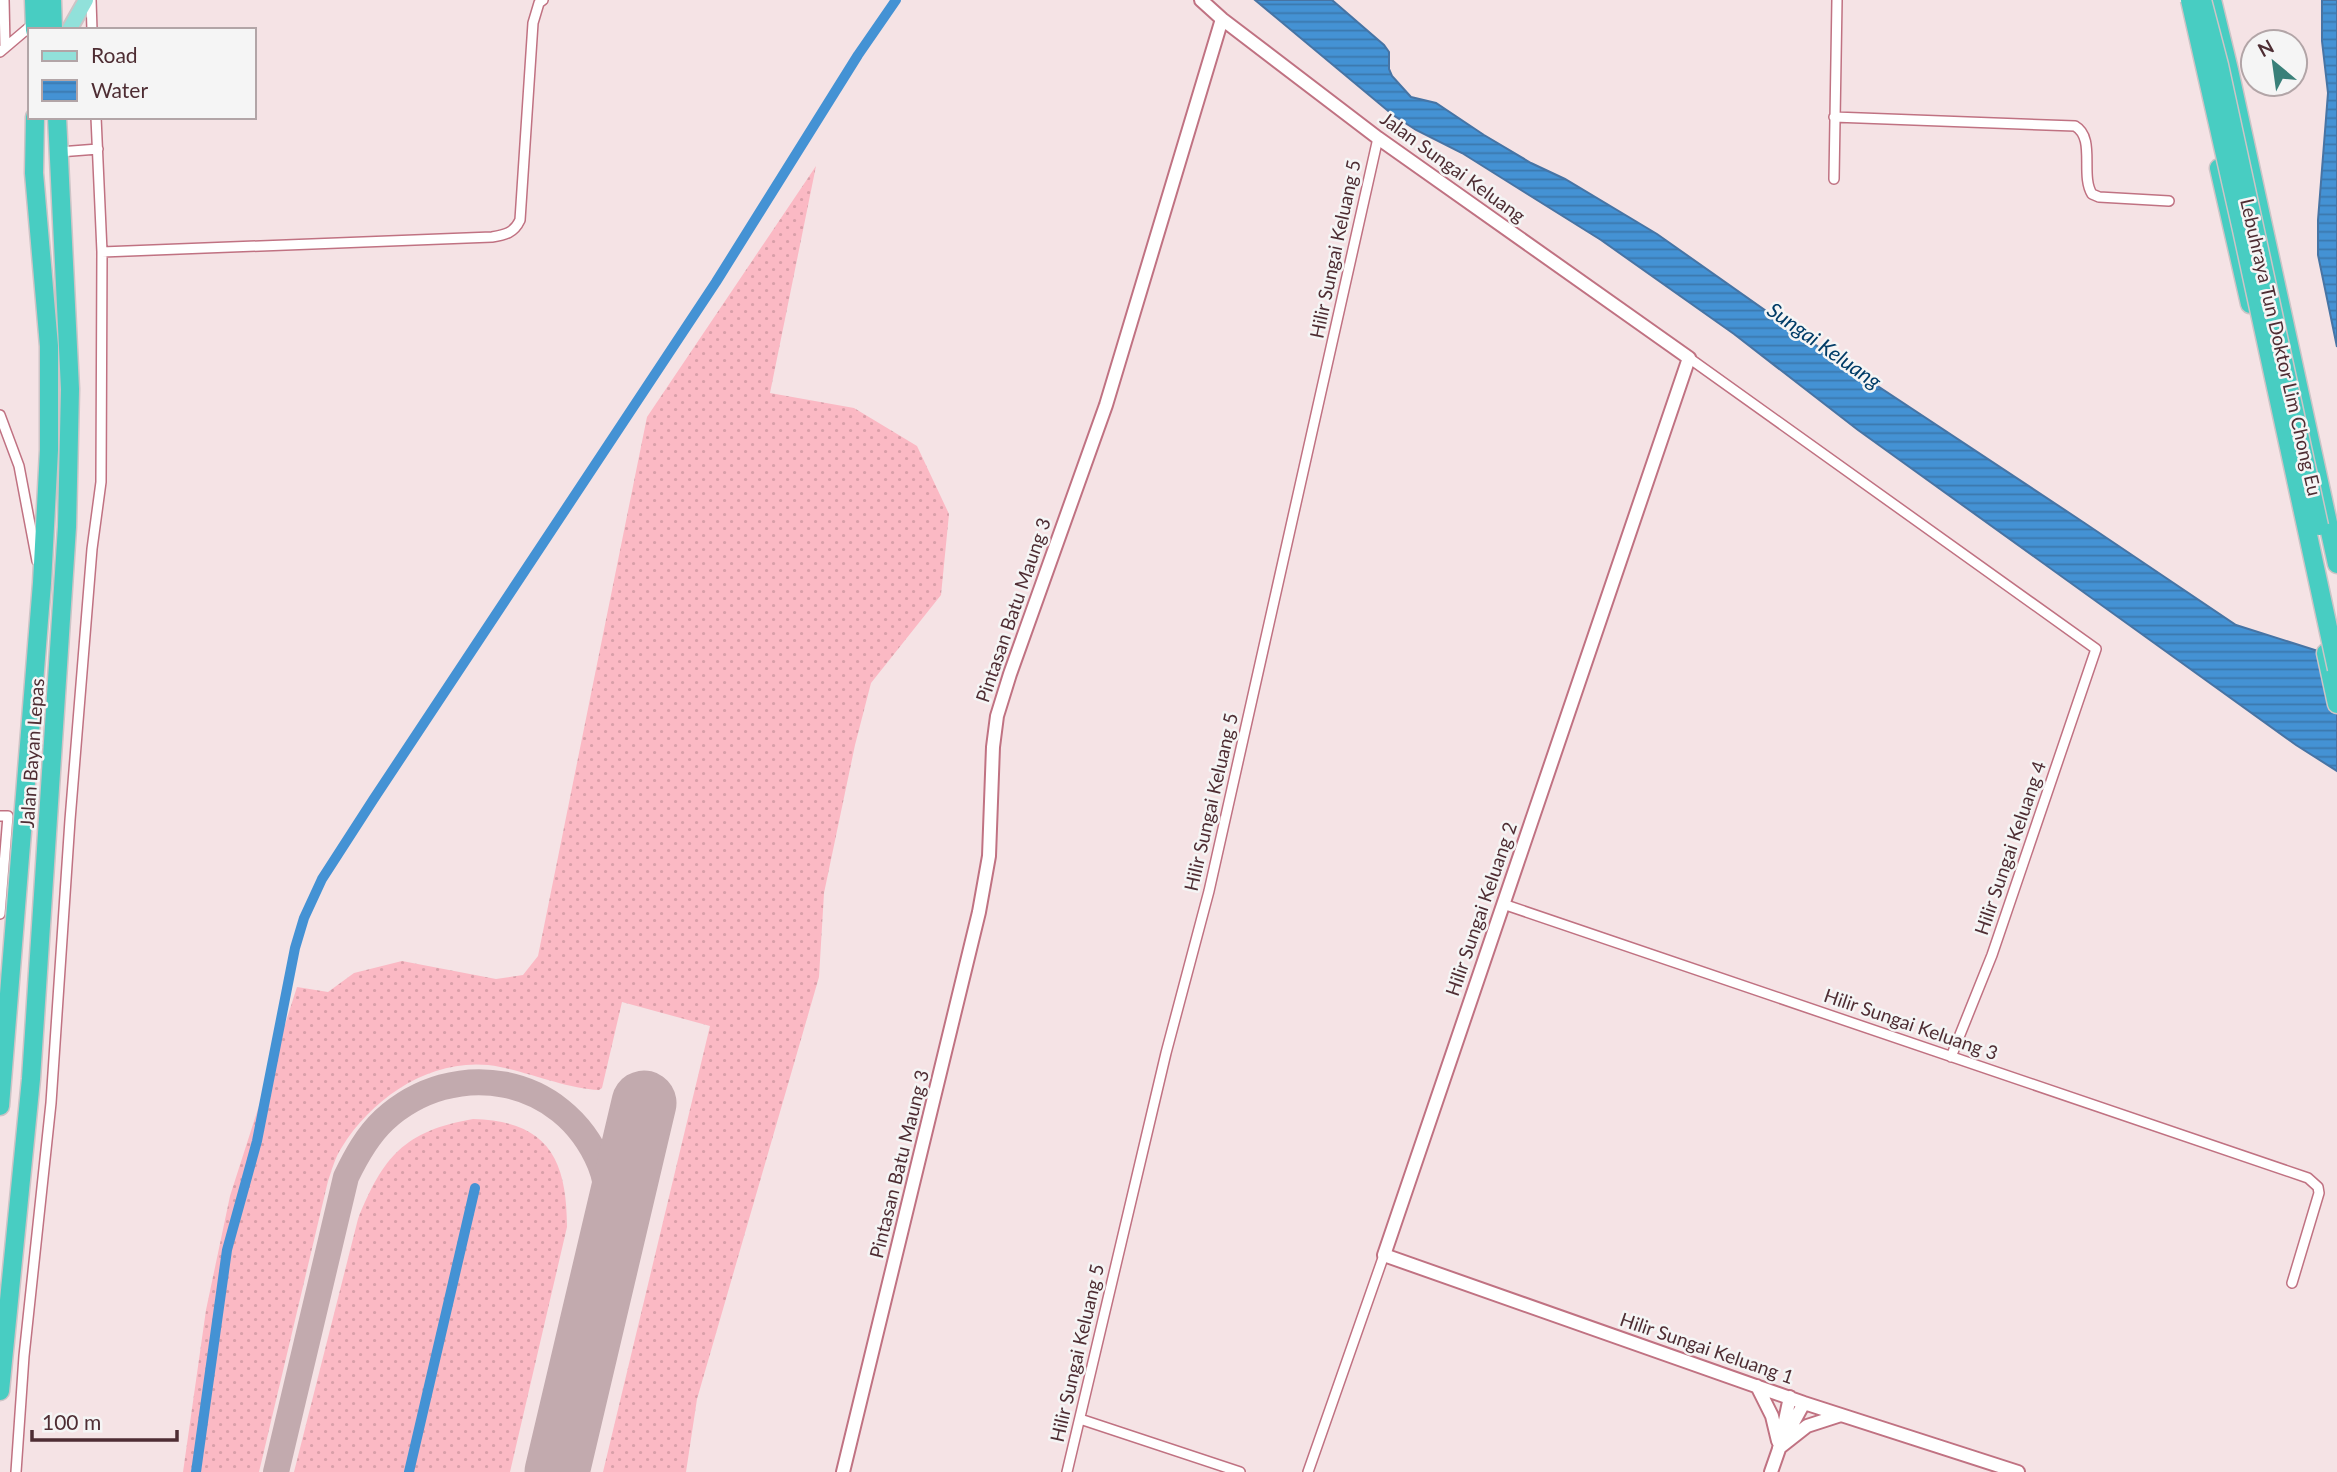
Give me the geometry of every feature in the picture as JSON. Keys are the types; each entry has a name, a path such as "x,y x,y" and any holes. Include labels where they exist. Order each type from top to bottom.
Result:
{"highway":[{"path":"34,0 35,26"},
{"path":"52,0 53,28"},
{"name":"Lebuhraya Tun Doktor Lim Chong Eu","path":"2181,0 2337,704"},
{"path":"2190,0 2337,669"},
{"path":"2202,0 2219,65 2337,612"},
{"name":"Lebuhraya Tun Doktor Lim Chong Eu","path":"2212,0 2337,564"},
{"path":"2190,34 2195,22 2202,17 2209,17 2218,25"},
{"name":"Jalan Bayan Lepas","path":"0,1106 42,583 49,450 49,346 34,173 35,119"},
{"name":"Jalan Bayan Lepas","path":"0,1391 31,1079 67,527 69,388 57,119"},
{"path":"2,1076 8,1093 14,1097 22,1095 31,1079"}],"main road":[{"path":"70,28 89,0"}],"street":[{"path":"3,49 4,0"},
{"path":"89,0 92,28"},
{"path":"102,252 506,235 516,229 520,220 533,23 539,3 543,0"},
{"name":"Jalan Sungai Keluang","path":"1201,0 1378,138 1689,358"},
{"path":"1834,179 1837,0"},
{"name":"Pintasan Batu Maung 3","path":"843,1472 979,912 989,856 993,747 997,716 1106,405 1222,19"},
{"path":"3,49 28,31"},
{"path":"1834,117 2059,123 2075,126 2084,135 2087,182 2092,194 2099,197 2169,201"},
{"path":"16,1472 24,1356 51,1103 92,549 102,482 102,252 96,119"},
{"name":"Hilir Sungai Keluang 5","path":"1067,1472 1166,1053 1213,877 1378,138"},
{"path":"59,152 98,149"},
{"name":"Hilir Sungai Keluang 4","path":"1689,358 2096,649 1992,955 1951,1057"},
{"name":"Hilir Sungai Keluang 2","path":"1308,1472 1689,358"},
{"path":"0,415 19,466 42,583"},
{"path":"0,816 8,817 0,914"},
{"name":"Hilir Sungai Keluang 3","path":"1503,904 2308,1178 2318,1187 2319,1193 2292,1283"},
{"name":"Hilir Sungai Keluang 1","path":"1384,1255 1804,1403 2018,1472"},
{"path":"1757,1386 1772,1416 1779,1449"},
{"path":"1779,1449 1790,1397"},
{"path":"1770,1472 1804,1403"},
{"path":"1779,1449 1807,1426 1841,1415"},
{"path":"1080,1419 1240,1472"}],"shaded area":[{"path":"816,166 770,393 854,408 917,446 949,514 941,595 871,683 824,893 819,977 697,1399 686,1472 603,1472 710,1026 622,1002 602,1088 599,1090 575,1087 500,1067 453,1067 431,1073 389,1095 355,1128 340,1151 328,1181 259,1472 183,1472 206,1310 230,1196 297,987 328,992 354,973 402,961 496,979 523,975 538,956 647,417"},
{"path":"473,1119 498,1121 519,1127 535,1136 548,1148 557,1163 566,1203 567,1227 510,1472 294,1472 358,1219 367,1197 387,1163 399,1150 429,1131"}],"water":[{"path":"1255,0 1332,0 1384,45 1389,52 1389,69 1392,76 1411,97 1436,103 1531,163 1565,179 1657,234 1793,330 2236,625 2337,657 2337,771 2296,745 1858,430 1734,334 1601,240 1462,153 1393,115"},
{"path":"2322,0 2337,0 2337,347 2318,255 2318,220 2328,93 2322,41"}],"waterway":[{"path":"196,1472 227,1250 257,1141 295,948 304,918 322,879 716,282 858,55 896,0"},
{"path":"409,1472 475,1188"}],"taxiway":[{"path":"276,1472 346,1177 372,1133 384,1120 412,1100 442,1087 473,1082 504,1085 534,1094 560,1111 583,1134 604,1174 609,1208 608,1253"}],"runway":[{"path":"557,1472 644,1103"}],"water label":[{"name":"Sungai Keluang","path":"1824,346"}]}
